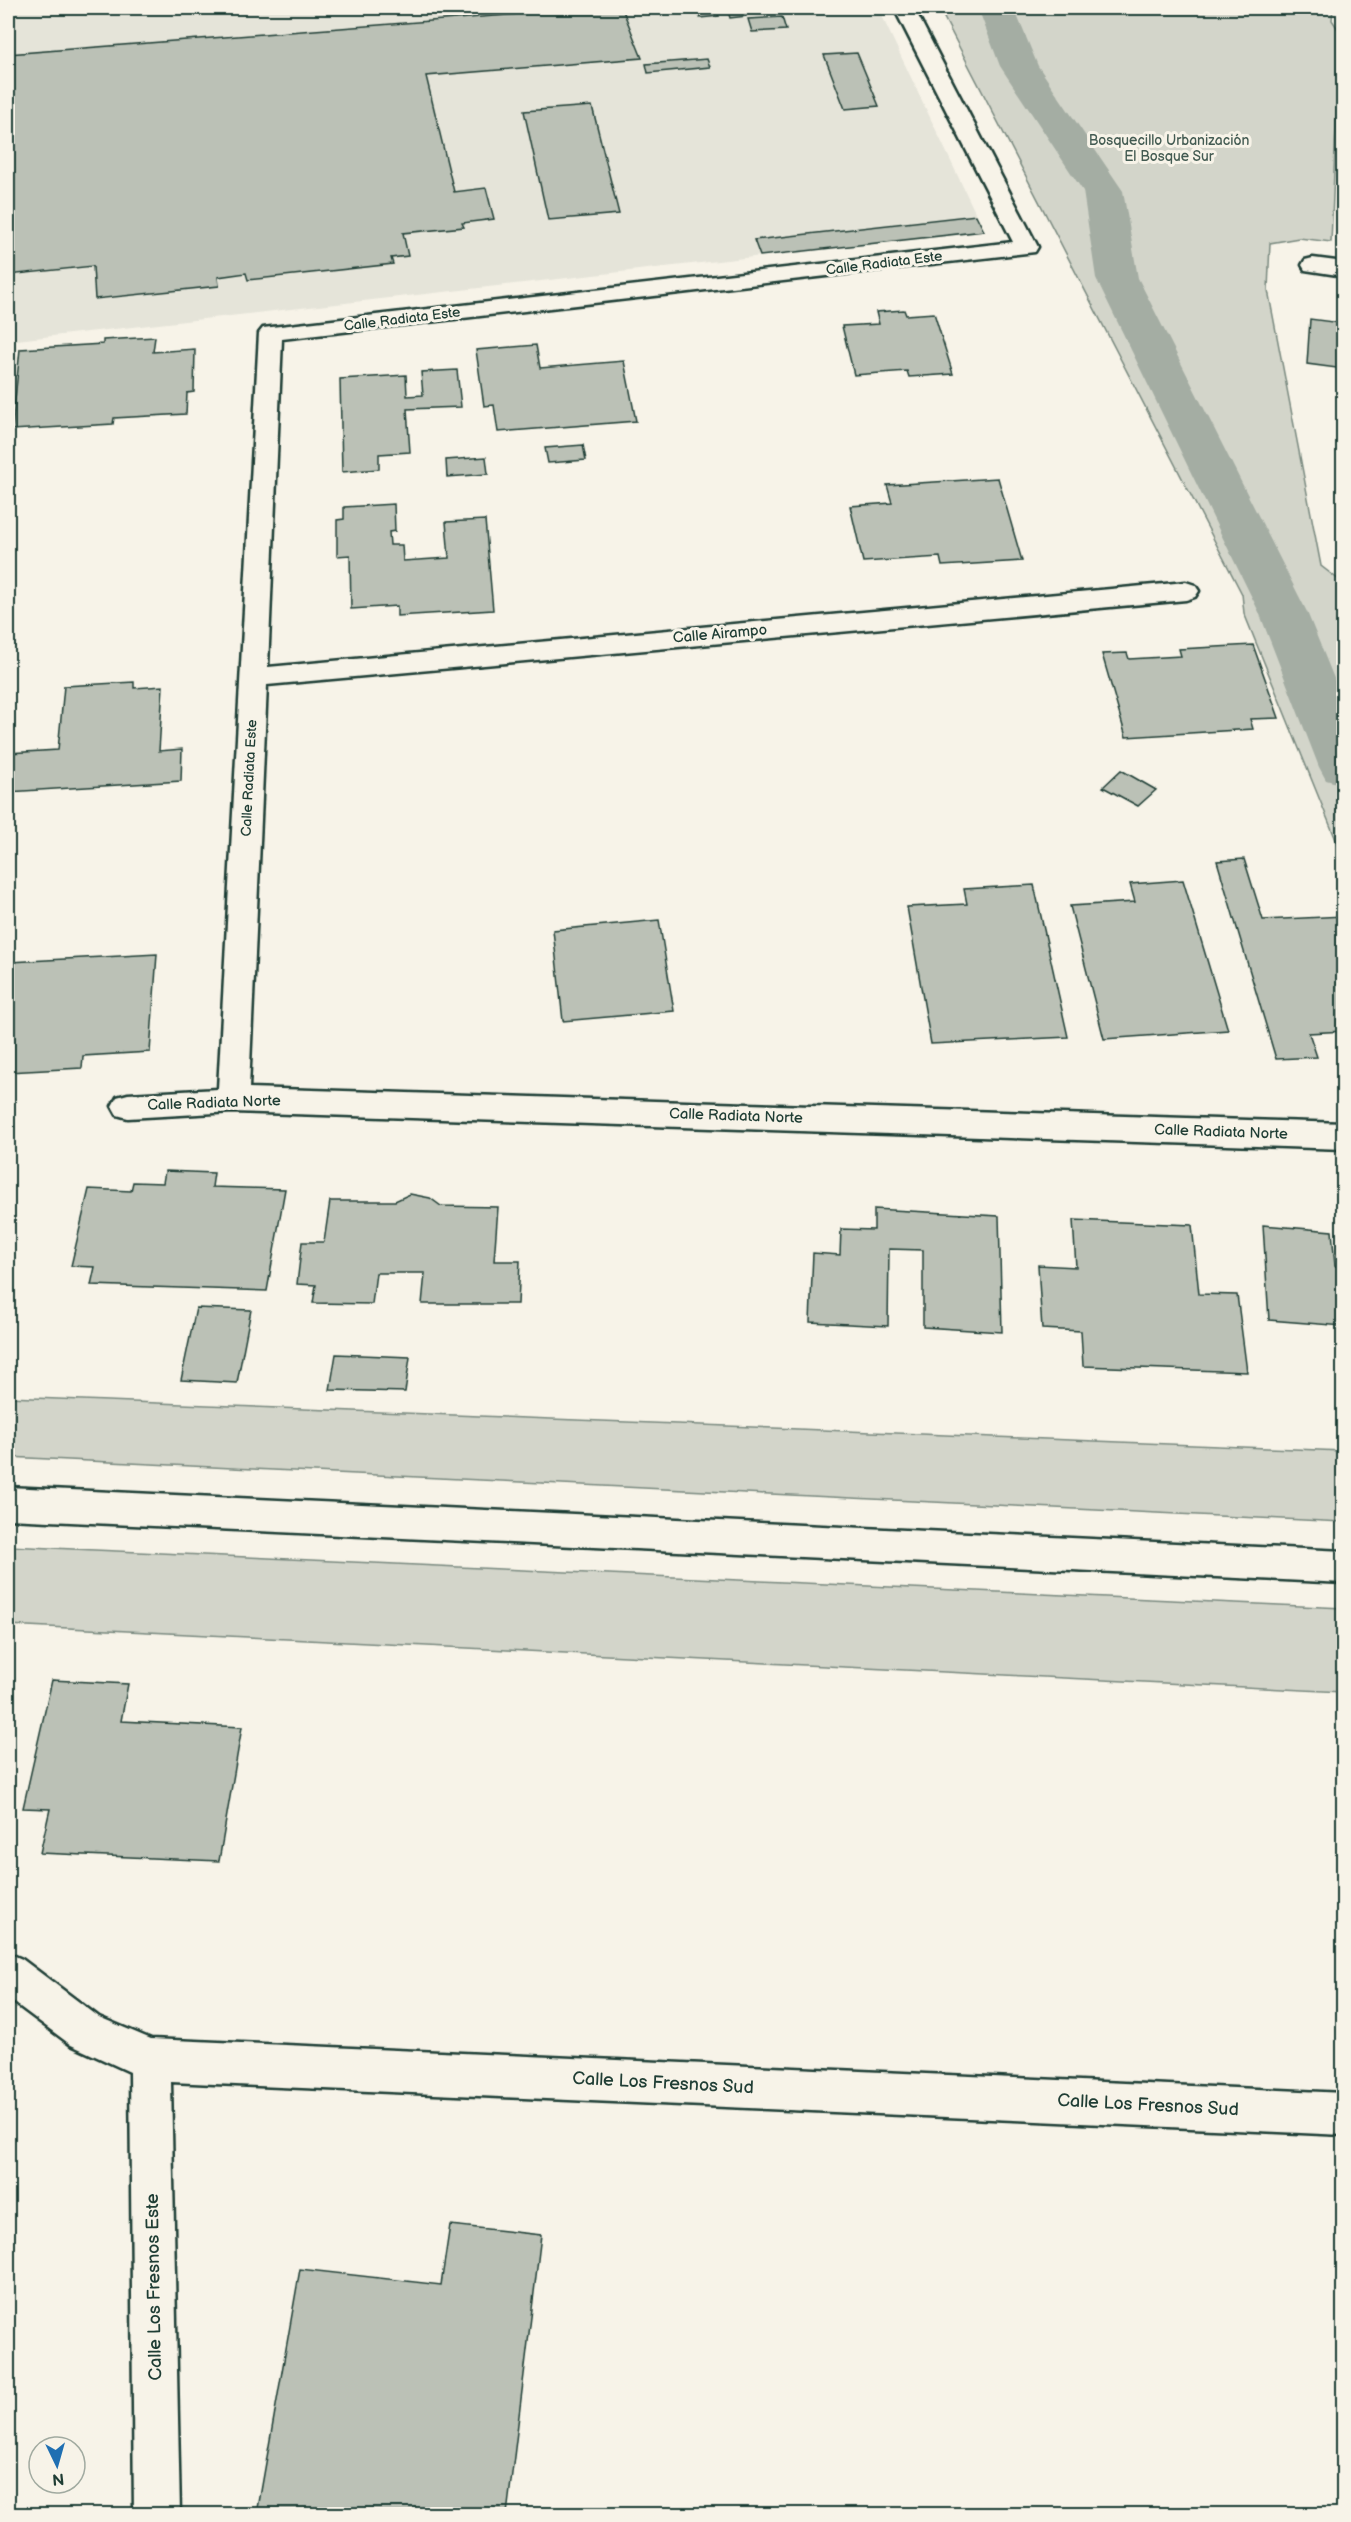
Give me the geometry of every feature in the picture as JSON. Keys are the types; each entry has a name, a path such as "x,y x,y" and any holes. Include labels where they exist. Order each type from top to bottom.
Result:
{"street":[{"name":"Calle Radiata Este","path":"233,1100 272,333 1027,247 904,8"},
{"path":"1313,266 1344,268"},
{"name":"Calle Airampo","path":"254,677 1186,591"},
{"name":"Calle Radiata Norte","path":"128,1106 233,1100 1344,1136"},
{"path":"8,1503 1344,1567"},
{"name":"Calle Los Fresnos Sud","path":"8,1973 85,2031 150,2060 1344,2114"},
{"name":"Calle Los Fresnos Este","path":"150,2060 157,2514"}],"shaded area":[{"path":"8,8 878,8 984,231 8,341"}],"green space":[{"name":"Bosquecillo Urbanización El Bosque Sur","path":"939,8 1333,8 1332,20 1340,32 1331,242 1299,238 1270,243 1268,290 1321,566 1343,583 1343,857 1244,613 1242,594"},
{"path":"8,1397 1343,1451 1343,1522 8,1457"},
{"path":"8,1546 1343,1608 1343,1692 8,1625"}],"building":[{"path":"622,8 642,58 426,76 454,192 486,188 494,219 462,223 464,227 403,233 408,256 391,258 393,264 248,280 246,273 218,277 219,286 95,299 93,266 8,275 8,54"},
{"path":"697,8 715,8 719,16 700,18"},
{"path":"727,8 743,8 746,16 730,18"},
{"path":"782,17 786,30 752,32 748,19"},
{"path":"857,53 879,106 845,109 824,55"},
{"path":"707,59 710,67 648,73 646,64"},
{"path":"592,106 619,214 548,220 524,111"},
{"path":"976,215 984,231 760,256 754,240"},
{"path":"904,310 906,315 934,313 953,374 909,377 907,371 854,375 842,326 879,324 876,312"},
{"path":"1340,318 1344,318 1344,369 1307,364 1310,319 1340,323"},
{"path":"155,337 153,352 195,349 194,392 187,393 186,414 114,418 113,424 12,430 20,349 103,344 103,340"},
{"path":"536,345 540,368 624,361 636,421 498,432 494,405 484,406 476,350"},
{"path":"457,370 461,407 407,409 410,452 379,454 379,469 342,472 340,379 406,375 407,396 423,395 421,372"},
{"path":"583,445 586,460 548,463 545,448"},
{"path":"486,457 488,474 447,477 446,460"},
{"path":"998,478 1022,561 942,566 940,557 863,562 850,506 892,503 887,485"},
{"path":"394,504 395,531 389,532 390,545 402,545 403,561 449,558 446,522 485,520 493,610 397,616 397,606 351,609 350,555 337,556 337,520 344,519 344,507"},
{"path":"1253,645 1279,718 1250,719 1253,729 1126,737 1102,654 1127,653 1129,659 1181,656 1179,649"},
{"path":"134,682 134,688 163,686 159,751 182,749 181,781 8,792 8,753 58,750 64,686"},
{"path":"1121,770 1156,790 1138,806 1103,787"},
{"path":"1244,859 1263,920 1344,916 1344,1031 1309,1033 1317,1057 1276,1059 1217,861"},
{"path":"1183,880 1228,1030 1104,1039 1070,906 1135,902 1130,884"},
{"path":"1034,885 1068,1037 931,1044 907,907 967,904 964,889"},
{"path":"659,920 674,1011 563,1021 553,930"},
{"path":"157,954 150,1052 83,1056 82,1068 8,1072 10,962"},
{"path":"165,1171 214,1173 212,1187 285,1189 267,1291 91,1285 95,1267 71,1266 89,1189 131,1191 133,1182 163,1183"},
{"path":"410,1194 430,1198 441,1206 498,1207 494,1261 520,1261 518,1304 422,1304 425,1273 376,1273 372,1304 313,1303 316,1285 297,1284 302,1242 324,1242 330,1201 395,1201"},
{"path":"874,1209 999,1216 1002,1332 923,1327 923,1250 889,1249 888,1326 810,1322 813,1253 840,1255 841,1229 874,1230"},
{"path":"1073,1220 1192,1225 1199,1294 1237,1295 1247,1372 1083,1366 1081,1331 1042,1329 1038,1265 1076,1267"},
{"path":"1263,1225 1332,1231 1335,1266 1344,1267 1344,1326 1269,1320"},
{"path":"196,1308 251,1310 237,1383 181,1380"},
{"path":"336,1354 410,1357 405,1392 330,1390"},
{"path":"52,1680 128,1684 121,1721 242,1727 219,1861 40,1853 50,1809 23,1808"},
{"path":"450,2225 541,2235 507,2514 257,2514 300,2269 441,2285"}],"waterway":[{"path":"996,8 1019,66 1103,191 1117,278 1283,612 1344,767"}]}
